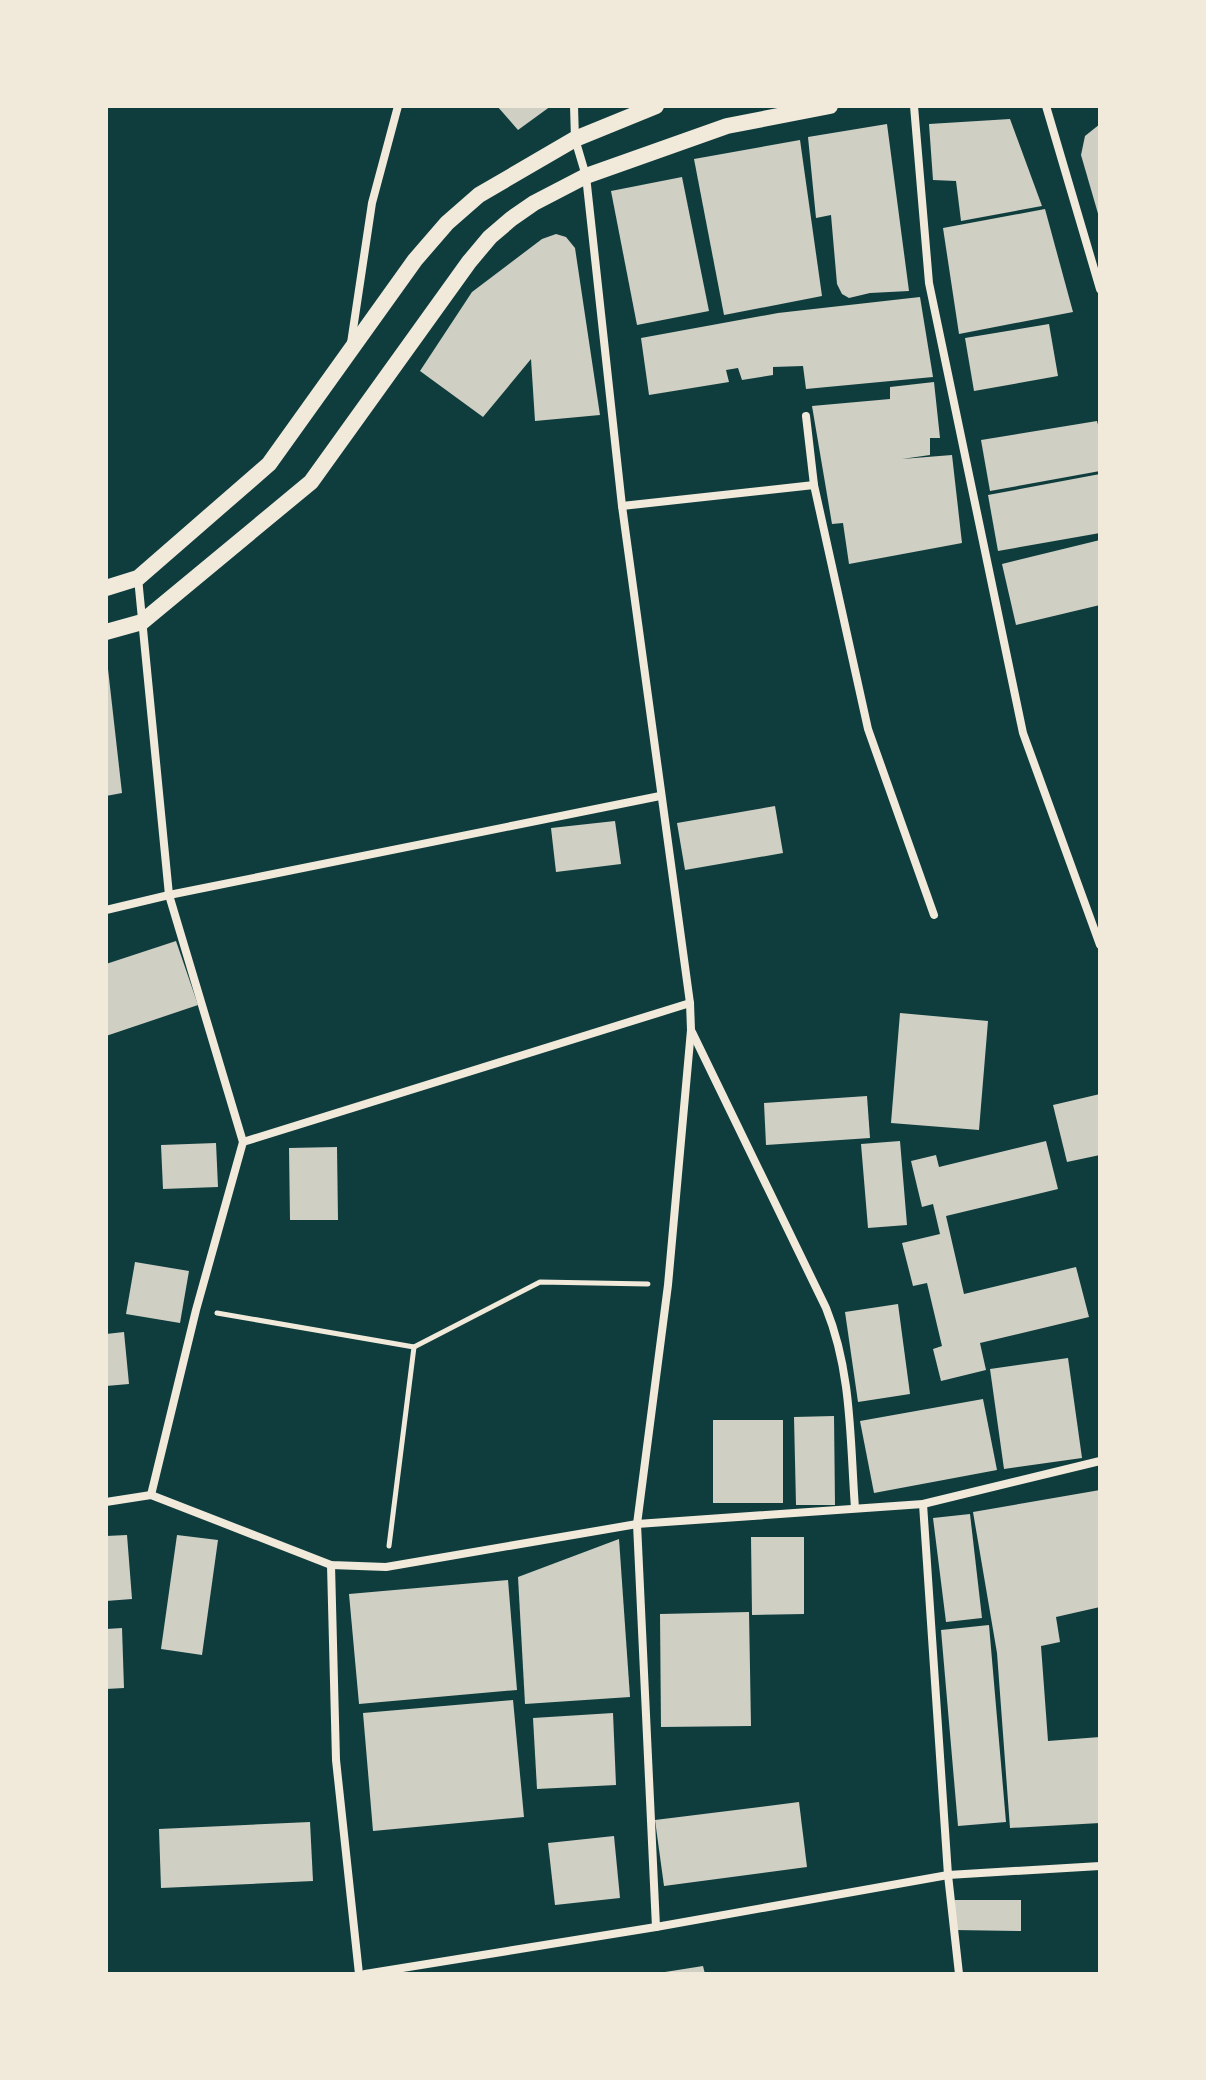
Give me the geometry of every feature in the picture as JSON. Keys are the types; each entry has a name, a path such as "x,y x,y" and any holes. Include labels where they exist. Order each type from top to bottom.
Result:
{"main road":[{"path":"106,588 138,578 269,464 415,260 447,223 479,195 575,139 656,106"},
{"path":"106,632 142,622 311,482 490,237 534,203 586,176 727,126 830,106"}],"street":[{"path":"351,348 372,203 398,106"},
{"path":"574,106 575,139 586,176 622,506 690,1003 691,1030 668,1285 637,1524 656,1927"},
{"path":"914,106 929,283 1023,733 1100,945"},
{"path":"1046,106 1100,289"},
{"path":"806,416 814,485 868,729 934,915"},
{"path":"622,506 814,485"},
{"path":"138,578 169,895 243,1142 196,1310 151,1495"},
{"path":"106,910 660,796"},
{"path":"243,1142 690,1003"},
{"path":"691,1030 826,1308 841,1348 855,1508"},
{"path":"106,1502 151,1495 331,1565 386,1567 637,1524 923,1504 1100,1461"},
{"path":"923,1504 948,1875 959,1974"},
{"path":"331,1565 336,1760 359,1974"},
{"path":"365,1974 948,1875 1100,1866"}],"path":[{"path":"196,1310 414,1347 540,1282 668,1285"},
{"path":"386,1567 414,1347"}],"building":[{"path":"497,106 551,106 518,130"},
{"path":"1010,119 1042,206 961,221 956,181 933,180 929,124"},
{"path":"887,124 909,291 870,293 849,298 842,294 837,284 831,215 816,218 808,137"},
{"path":"1100,124 1099,217 1081,155 1085,136"},
{"path":"800,140 822,296 724,315 694,159"},
{"path":"682,177 709,311 637,325 611,191"},
{"path":"1045,209 1073,312 959,334 943,228"},
{"path":"556,234 566,237 575,248 600,415 535,421 531,359 483,417 420,371 472,292 542,239"},
{"path":"920,297 933,377 806,389 803,366 773,367 773,375 742,380 738,368 726,370 729,382 649,395 641,338 778,313"},
{"path":"1049,324 1058,376 974,391 965,338"},
{"path":"934,382 940,438 930,438 930,455 902,459 952,455 962,543 849,564 843,523 832,524 812,406 890,399 890,387"},
{"path":"1097,421 1100,471 990,491 981,440"},
{"path":"1100,474 1100,533 998,551 988,495"},
{"path":"1100,540 1100,605 1016,625 1002,564"},
{"path":"106,669 122,793 106,796"},
{"path":"775,806 783,853 685,870 677,823"},
{"path":"615,821 621,864 556,872 551,828"},
{"path":"176,941 198,1005 106,1036 106,964"},
{"path":"900,1013 988,1021 979,1130 891,1123"},
{"path":"1100,1094 1100,1155 1067,1162 1053,1105"},
{"path":"867,1096 870,1138 766,1145 764,1103"},
{"path":"900,1141 907,1225 868,1228 861,1144"},
{"path":"1046,1141 1058,1189 946,1216 964,1294 1076,1267 1089,1317 980,1343 986,1370 941,1381 933,1349 942,1346 927,1283 913,1286 902,1243 940,1234 933,1204 922,1207 911,1161 936,1155 939,1167"},
{"path":"216,1143 218,1187 163,1189 161,1145"},
{"path":"337,1147 338,1220 290,1220 289,1148"},
{"path":"135,1262 189,1271 180,1323 126,1314"},
{"path":"898,1304 910,1394 858,1402 845,1312"},
{"path":"124,1332 129,1384 106,1386 106,1334"},
{"path":"1068,1358 1082,1458 1004,1469 990,1369"},
{"path":"983,1399 997,1470 874,1493 860,1421"},
{"path":"834,1416 835,1505 796,1505 794,1417"},
{"path":"713,1420 783,1420 783,1503 713,1503"},
{"path":"1100,1490 1100,1607 1056,1617 1060,1642 1041,1646 1048,1741 1100,1737 1100,1823 1010,1828 997,1653 973,1512"},
{"path":"970,1514 982,1618 946,1622 933,1518"},
{"path":"127,1535 132,1599 106,1601 106,1536"},
{"path":"177,1535 218,1540 202,1655 161,1649"},
{"path":"751,1537 804,1537 804,1614 752,1615"},
{"path":"619,1539 630,1697 525,1704 518,1577"},
{"path":"508,1580 517,1690 359,1704 349,1594"},
{"path":"749,1612 751,1726 661,1727 660,1614"},
{"path":"989,1625 1006,1822 958,1826 941,1630"},
{"path":"122,1628 124,1688 106,1689 106,1629"},
{"path":"513,1700 524,1817 373,1831 363,1713"},
{"path":"613,1713 616,1785 537,1789 533,1718"},
{"path":"799,1802 807,1867 664,1886 655,1820"},
{"path":"310,1822 313,1881 161,1888 159,1829"},
{"path":"614,1836 620,1898 555,1905 548,1843"},
{"path":"955,1900 1021,1900 1021,1931 954,1930"},
{"path":"703,1966 705,1974 665,1974 665,1972"}]}
